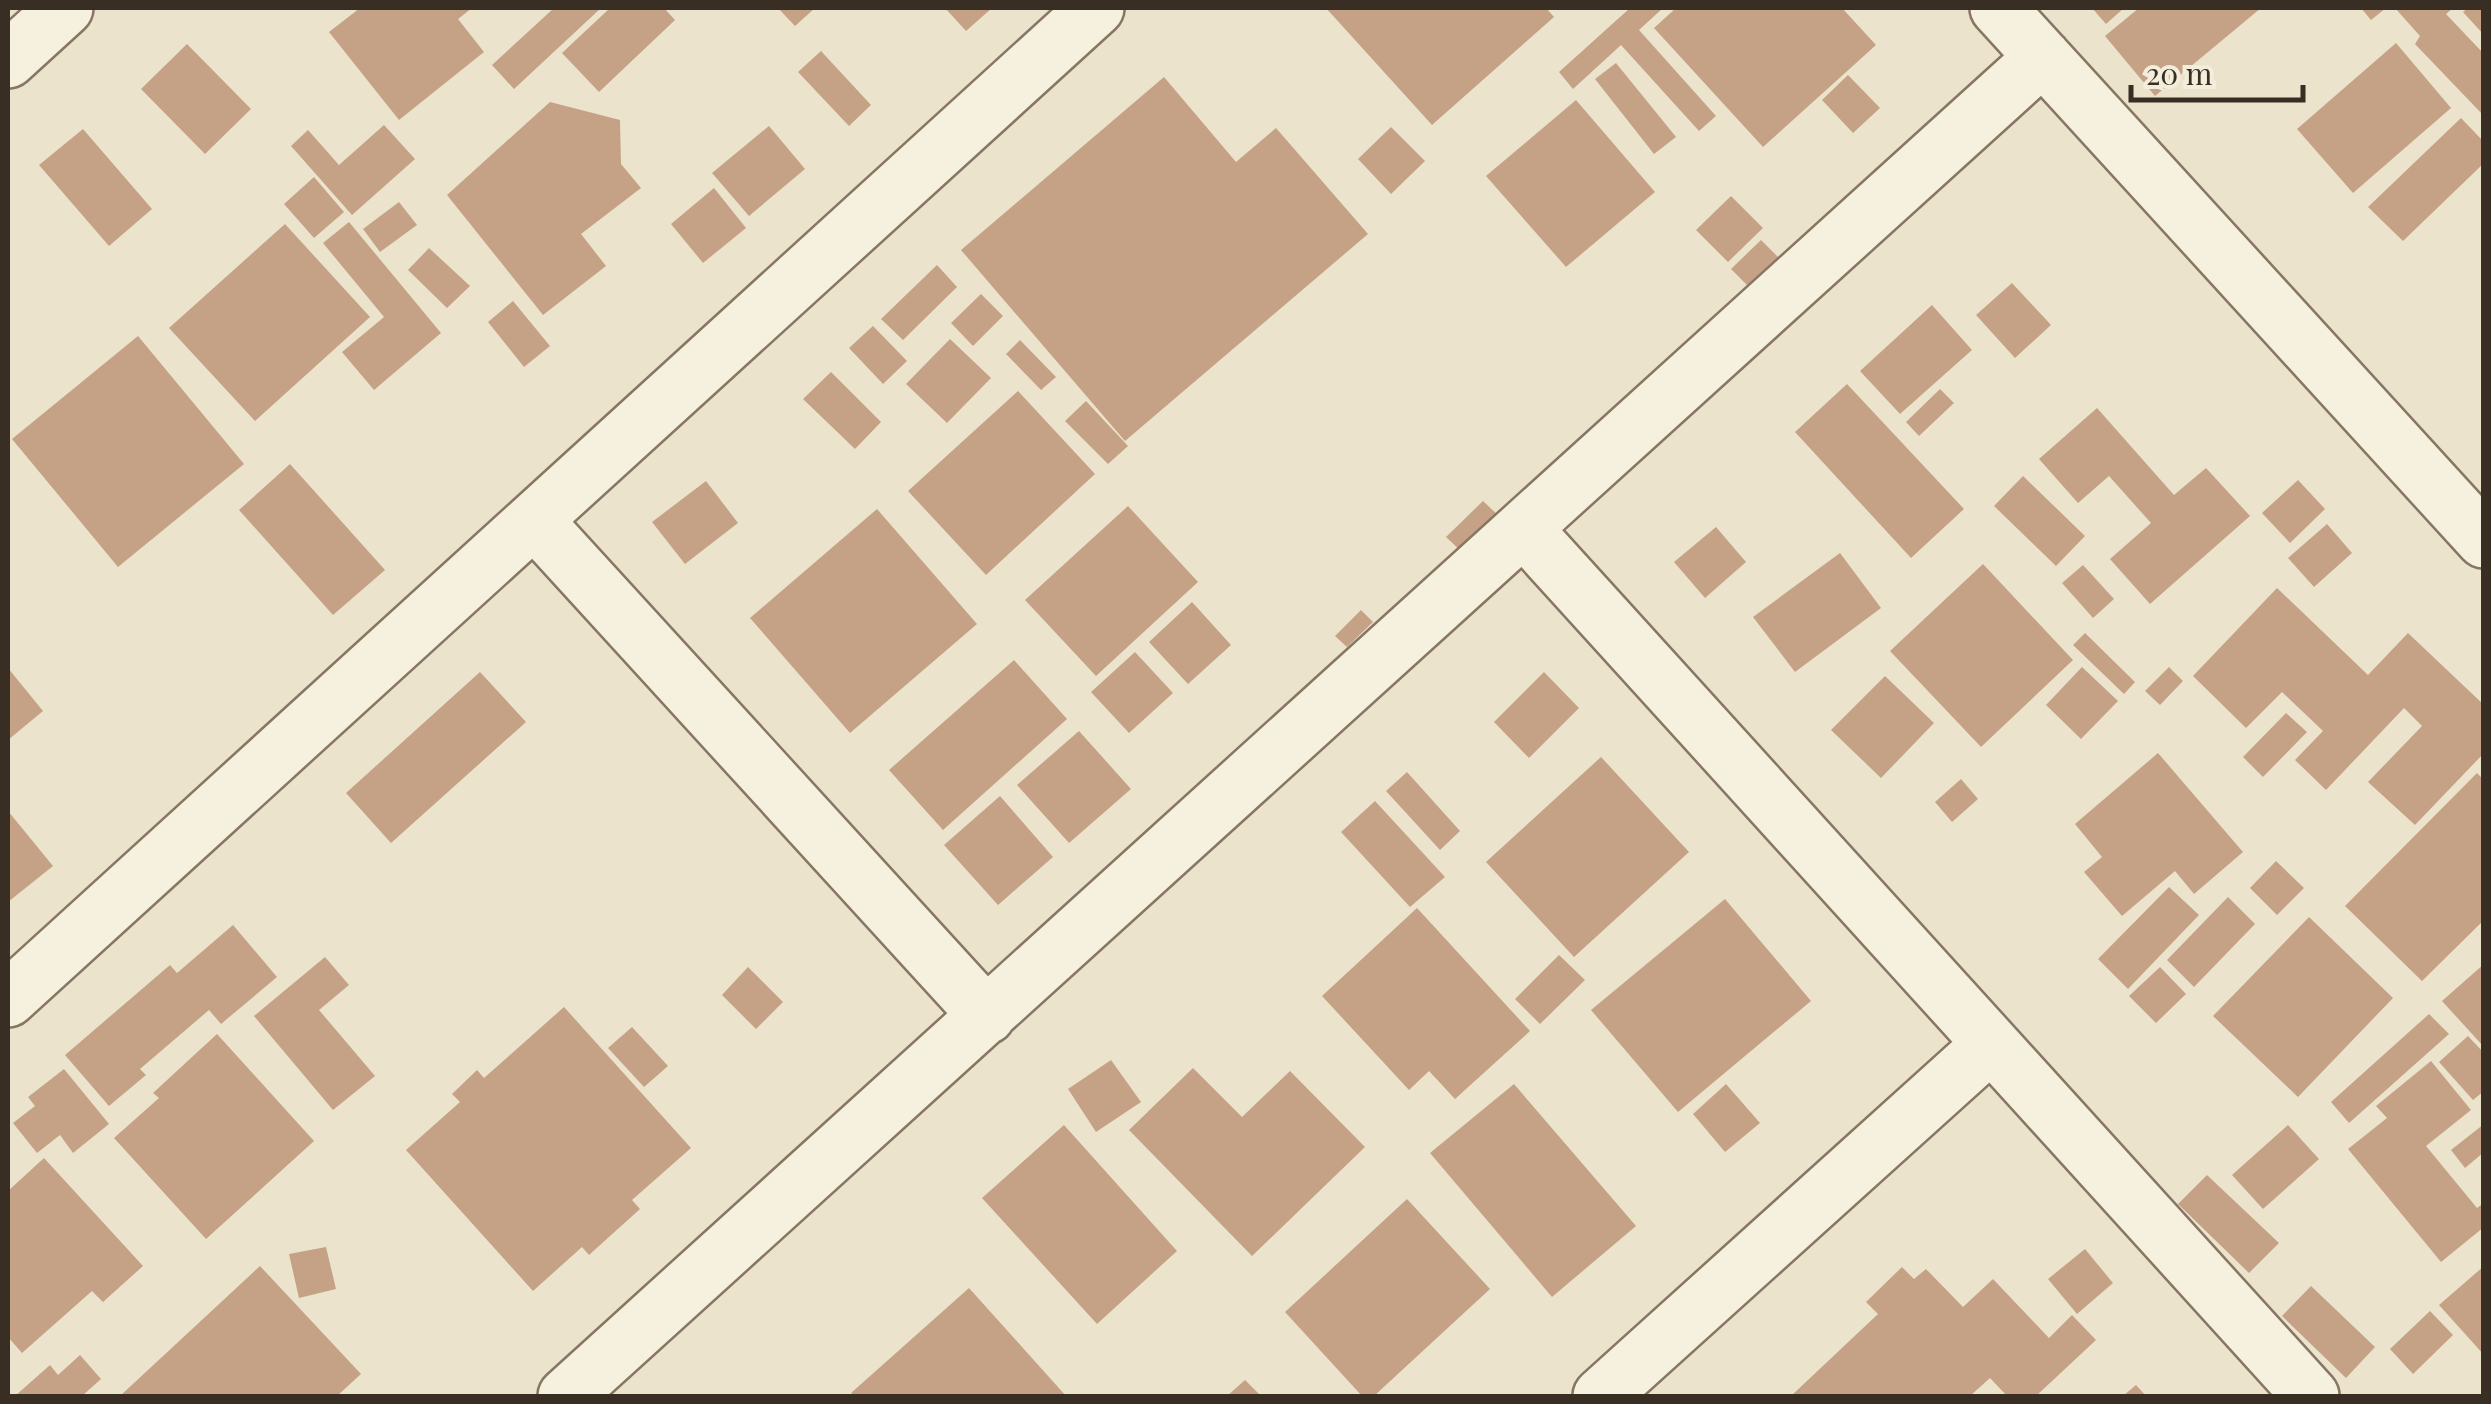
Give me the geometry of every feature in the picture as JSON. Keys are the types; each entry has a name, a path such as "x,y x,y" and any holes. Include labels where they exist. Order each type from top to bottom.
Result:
{"street":[{"path":"8,60 65,8"},
{"path":"8,999 1096,8"},
{"path":"1998,8 2484,540"},
{"path":"566,1396 2043,58"},
{"path":"534,520 987,1016"},
{"path":"1524,529 2311,1396"},
{"path":"1601,1396 1991,1044"}],"building":[{"path":"360,8 472,8 458,19 484,52 399,120 329,32"},
{"path":"554,8 601,8 514,89 492,65"},
{"path":"610,8 664,8 675,20 599,92 562,53"},
{"path":"778,8 815,8 795,26"},
{"path":"945,8 992,8 966,31"},
{"path":"1326,8 1546,8 1554,17 1432,125"},
{"path":"1630,8 1663,8 1639,30 1716,116 1699,131 1621,45 1573,89 1559,72"},
{"path":"1676,8 1842,8 1876,45 1763,147 1654,28"},
{"path":"2092,8 2124,8 2106,24"},
{"path":"2139,8 2261,8 2155,96 2105,36"},
{"path":"2361,8 2386,8 2371,20"},
{"path":"2395,8 2453,8 2446,14 2484,54 2484,116 2415,44 2420,36"},
{"path":"2484,8 2484,35 2463,12"},
{"path":"2396,43 2451,108 2353,193 2297,129"},
{"path":"187,44 251,109 205,154 141,89"},
{"path":"821,51 871,105 849,126 798,72"},
{"path":"1616,63 1676,137 1654,154 1595,79"},
{"path":"1848,75 1880,108 1853,133 1822,100"},
{"path":"1164,77 1236,162 1276,128 1368,234 1125,441 961,250"},
{"path":"1576,100 1655,192 1566,267 1486,176"},
{"path":"550,102 620,120 621,164 641,188 581,234 606,266 543,315 447,195"},
{"path":"2461,118 2484,142 2484,163 2403,241 2368,207"},
{"path":"384,125 415,159 352,215 291,146 308,130 339,165"},
{"path":"769,126 805,169 749,216 712,173"},
{"path":"1391,127 1425,161 1391,194 1358,159"},
{"path":"83,129 152,209 109,246 39,165"},
{"path":"314,177 344,212 314,238 284,204"},
{"path":"714,188 746,228 703,263 671,224"},
{"path":"1731,196 1763,228 1728,262 1696,230"},
{"path":"399,202 417,225 380,252 363,229"},
{"path":"349,222 441,333 374,390 342,352 384,317 323,243"},
{"path":"285,224 370,317 255,421 169,328"},
{"path":"1761,240 1787,266 1757,295 1731,269"},
{"path":"429,248 470,286 447,308 408,270"},
{"path":"937,265 957,287 903,340 881,319"},
{"path":"2012,283 2051,325 2015,358 1976,315"},
{"path":"981,294 1003,316 973,346 951,323"},
{"path":"513,301 550,346 524,367 488,322"},
{"path":"1932,305 1972,350 1900,414 1860,371"},
{"path":"873,326 907,361 883,384 849,348"},
{"path":"138,336 244,464 118,567 12,439"},
{"path":"950,339 991,378 947,423 906,384"},
{"path":"1020,340 1056,377 1041,390 1006,354"},
{"path":"831,372 881,422 855,449 803,399"},
{"path":"1847,384 1964,509 1911,558 1795,432"},
{"path":"1940,389 1954,403 1919,436 1906,422"},
{"path":"1018,391 1095,474 986,575 908,491"},
{"path":"1086,401 1128,446 1108,464 1065,421"},
{"path":"2097,408 2174,495 2206,468 2250,516 2150,604 2110,559 2151,523 2109,476 2078,503 2039,459"},
{"path":"290,464 385,570 333,615 239,510"},
{"path":"2023,476 2085,536 2056,566 1994,506"},
{"path":"2298,480 2325,509 2290,543 2262,513"},
{"path":"706,481 738,523 685,564 652,522"},
{"path":"1483,501 1501,518 1464,554 1446,537"},
{"path":"1128,506 1198,582 1096,676 1025,600"},
{"path":"877,509 977,624 850,733 750,618"},
{"path":"2327,524 2352,553 2314,587 2288,558"},
{"path":"1716,527 1746,562 1705,598 1674,562"},
{"path":"1840,553 1881,608 1795,672 1753,617"},
{"path":"1983,564 2073,660 1981,747 1890,651"},
{"path":"2083,565 2114,599 2093,618 2062,583"},
{"path":"2277,588 2368,675 2408,633 2484,705 2484,753 2415,825 2368,782 2422,726 2404,708 2326,790 2295,760 2323,731 2282,692 2246,728 2193,676"},
{"path":"1192,602 1231,645 1188,684 1149,642"},
{"path":"1361,610 1373,622 1347,647 1335,636"},
{"path":"2085,633 2135,682 2124,694 2073,645"},
{"path":"1135,652 1173,693 1129,733 1091,692"},
{"path":"1014,660 1067,719 943,830 889,770"},
{"path":"2082,667 2118,701 2081,739 2046,705"},
{"path":"2169,667 2183,681 2160,705 2145,691"},
{"path":"8,668 43,711 8,740"},
{"path":"480,672 526,722 391,843 346,793"},
{"path":"1544,672 1579,708 1529,758 1494,722"},
{"path":"1885,676 1934,723 1881,778 1831,730"},
{"path":"2286,713 2307,732 2263,777 2243,757"},
{"path":"1079,731 1131,789 1069,843 1017,785"},
{"path":"2158,753 2243,852 2194,894 2175,871 2122,916 2084,872 2102,857 2075,824"},
{"path":"1601,757 1689,852 1574,957 1486,862"},
{"path":"1407,772 1460,831 1440,850 1386,791"},
{"path":"2477,773 2484,780 2484,920 2422,981 2345,906"},
{"path":"1961,779 1978,799 1952,822 1935,802"},
{"path":"1000,796 1053,857 998,905 944,845"},
{"path":"1375,801 1445,877 1410,907 1341,832"},
{"path":"8,811 53,866 8,902"},
{"path":"2276,861 2304,888 2277,915 2250,888"},
{"path":"2169,887 2199,915 2128,989 2098,959"},
{"path":"2228,897 2255,924 2194,987 2167,960"},
{"path":"1725,899 1811,1001 1678,1112 1591,1010"},
{"path":"1417,908 1530,1031 1455,1099 1429,1071 1409,1090 1322,996"},
{"path":"2309,917 2393,998 2298,1097 2213,1016"},
{"path":"233,925 277,977 221,1024 209,1010 140,1069 146,1075 109,1106 65,1055 170,965 177,973"},
{"path":"1559,955 1585,980 1540,1024 1515,999"},
{"path":"325,957 349,985 319,1010 375,1076 333,1110 254,1016"},
{"path":"2484,964 2484,1047 2442,1001"},
{"path":"748,967 783,1002 756,1029 722,995"},
{"path":"2160,967 2186,994 2156,1023 2129,996"},
{"path":"564,1007 691,1148 632,1200 640,1209 589,1255 582,1247 533,1291 406,1150 460,1102 452,1094 477,1070 484,1078"},
{"path":"2429,1014 2449,1034 2349,1123 2331,1102"},
{"path":"632,1027 668,1066 644,1087 608,1048"},
{"path":"217,1034 314,1141 206,1239 114,1138 159,1098 153,1093"},
{"path":"2468,1036 2484,1053 2484,1091 2473,1100 2439,1062"},
{"path":"1111,1060 1141,1102 1096,1132 1068,1089"},
{"path":"2431,1061 2471,1110 2426,1146 2477,1208 2484,1203 2484,1227 2441,1262 2348,1149 2387,1118 2376,1106"},
{"path":"1193,1068 1242,1117 1290,1071 1365,1147 1252,1256 1129,1130"},
{"path":"64,1069 109,1124 73,1153 60,1135 37,1153 13,1123 35,1106 28,1097"},
{"path":"1514,1084 1636,1226 1552,1297 1430,1153"},
{"path":"1726,1084 1760,1123 1725,1152 1693,1114"},
{"path":"2484,1124 2484,1152 2465,1168 2451,1150"},
{"path":"1064,1125 1177,1251 1097,1324 982,1198"},
{"path":"2288,1125 2319,1159 2263,1209 2232,1175"},
{"path":"44,1158 143,1266 103,1302 92,1291 22,1353 8,1337 8,1191"},
{"path":"2207,1175 2279,1243 2249,1273 2178,1204"},
{"path":"1407,1199 1490,1289 1374,1396 1362,1396 1285,1312"},
{"path":"326,1247 336,1289 299,1298 289,1254"},
{"path":"2085,1249 2113,1283 2077,1314 2048,1279"},
{"path":"260,1266 361,1374 337,1396 120,1396"},
{"path":"2484,1266 2484,1355 2439,1305"},
{"path":"1902,1267 1914,1279 1926,1269 1963,1307 1993,1279 2049,1338 2072,1315 2096,1340 2036,1396 2007,1396 1990,1378 1970,1396 1791,1396 1878,1314 1866,1302"},
{"path":"2311,1286 2375,1347 2346,1378 2282,1316"},
{"path":"969,1288 1066,1396 851,1393"},
{"path":"2430,1311 2453,1335 2413,1374 2390,1349"},
{"path":"80,1355 101,1379 82,1396 15,1396 50,1365 58,1375"},
{"path":"1245,1380 1261,1396 1227,1396"},
{"path":"2136,1385 2146,1396 2123,1396"}]}
